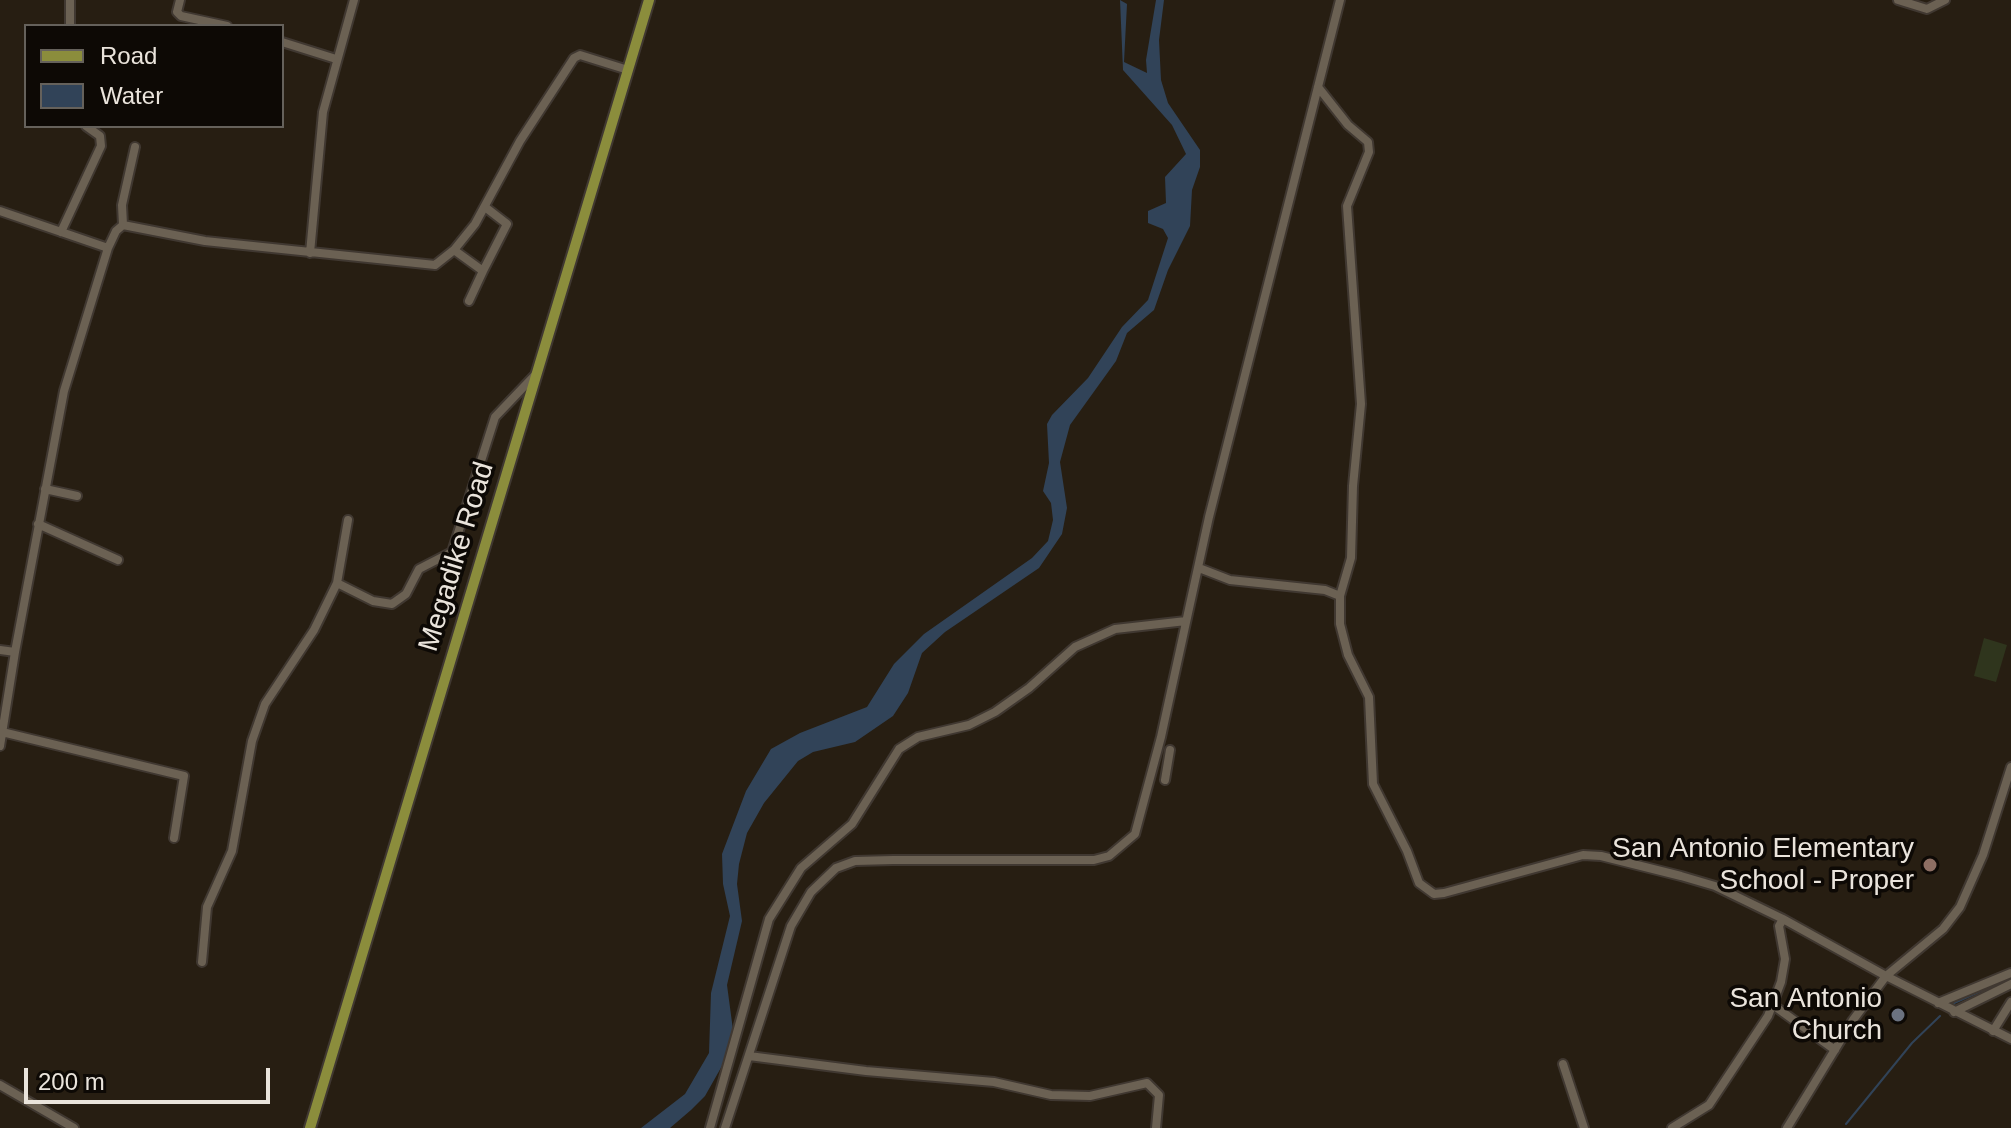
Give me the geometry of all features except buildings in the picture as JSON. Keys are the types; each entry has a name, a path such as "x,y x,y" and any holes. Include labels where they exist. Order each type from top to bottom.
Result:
{"main road":[{"name":"Megadike Road","path":"310,1128 649,0"}],"street":[{"path":"70,0 70,24"},
{"path":"180,0 177,12 181,16 218,24"},
{"path":"310,253 323,112 354,0"},
{"path":"725,1128 791,926 811,892 836,868 855,861 1094,860 1109,856 1135,834 1340,0"},
{"path":"1898,0 1927,9 1945,0"},
{"path":"284,43 336,59"},
{"path":"123,225 205,241 427,266 442,261 454,250 485,207 520,141 576,56 628,70"},
{"path":"1318,87 1348,125 1368,142 1369,152 1347,206 1361,404 1352,498 1351,558 1340,596 1342,641 1369,697 1373,784 1425,890 1434,894 1444,893 1565,859 1601,856 1715,886 2011,1039"},
{"path":"61,232 101,146 100,136 89,128"},
{"path":"0,746 64,391 108,248 123,225 122,205 135,147"},
{"path":"469,301 507,224 485,207"},
{"path":"0,211 108,248"},
{"path":"454,250 483,271"},
{"path":"337,583 373,601 392,604 406,594 419,569 452,552 495,417 537,373"},
{"path":"45,489 77,496"},
{"path":"202,962 207,907 232,851 252,741 265,704 314,630 337,583 348,520"},
{"path":"38,524 118,560"},
{"path":"1199,568 1230,580 1325,590 1340,596"},
{"path":"710,1128 769,919 801,868 852,824 899,749 918,737 969,725 995,712 1029,688 1075,647 1115,629 1186,621"},
{"path":"0,650 15,652"},
{"path":"2,732 184,776 174,838"},
{"path":"1165,780 1170,750"},
{"path":"1787,1128 1886,976 1943,929 1960,907 1983,855 2011,767"},
{"path":"1672,1128 1709,1105 1728,1082 1773,1005 1785,959 1779,926 1783,919"},
{"path":"1938,1003 2011,973"},
{"path":"1954,1012 2011,984"},
{"path":"1993,1031 2011,1002"},
{"path":"1773,1005 1835,1050"},
{"path":"749,1056 866,1071 994,1082 1051,1095 1090,1096 1147,1083 1159,1095 1156,1128"},
{"path":"1563,1064 1584,1128"},
{"path":"0,1085 74,1128"}],"green space":[{"path":"1984,638 2007,645 1996,682 1974,676"}],"water":[{"path":"1120,0 1127,4 1124,62 1147,73 1146,60 1156,0 1164,0 1159,40 1161,80 1168,103 1200,150 1200,167 1192,190 1190,226 1168,270 1154,310 1127,333 1116,361 1070,425 1060,462 1067,508 1062,534 1039,568 945,632 922,653 908,693 893,716 855,742 813,752 798,761 764,803 747,833 739,864 737,884 742,921 727,985 733,1030 731,1050 705,1096 691,1110 670,1128 641,1128 685,1094 709,1053 711,993 730,916 723,884 722,854 746,791 771,749 800,733 867,707 894,664 924,634 1032,558 1048,541 1053,520 1051,503 1043,491 1049,463 1047,424 1088,378 1122,327 1148,300 1168,238 1163,229 1148,223 1148,211 1166,203 1165,177 1186,154 1172,125 1123,70"}],"waterway":[{"path":"1952,1004 2011,978"},
{"path":"1846,1124 1912,1043 1940,1016"}],"place":[{"name":"San Antonio Elementary School - Proper","path":"1930,865"},
{"name":"San Antonio Church","path":"1898,1015"}]}
